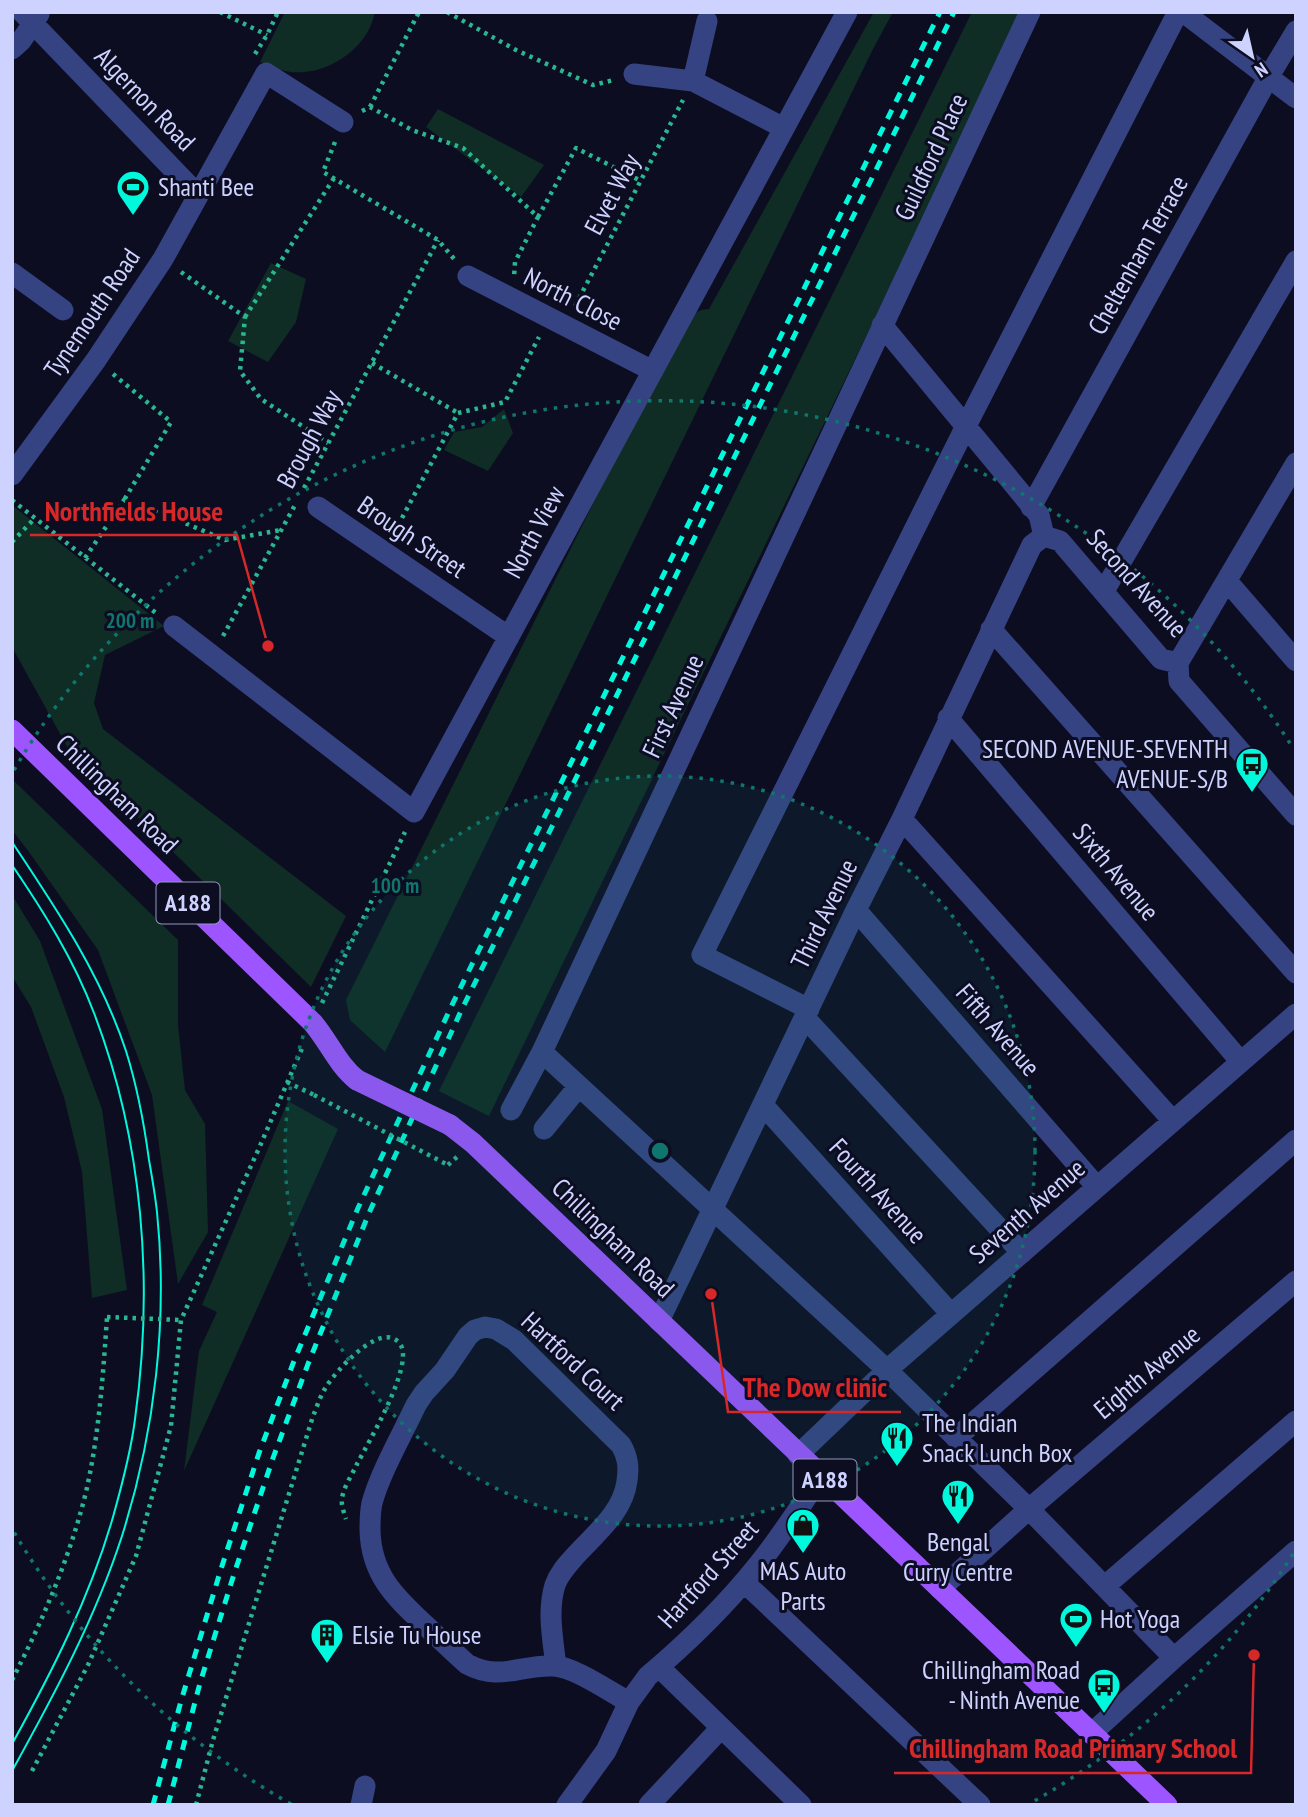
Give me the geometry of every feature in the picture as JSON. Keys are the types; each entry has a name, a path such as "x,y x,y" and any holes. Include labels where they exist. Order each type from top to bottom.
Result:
{"main road":[{"name":"Chillingham Road","path":"12,730 313,1023 341,1065 357,1080 450,1125 468,1138 1167,1805"}],"street":[{"name":"North View","path":"414,812 847,12"},
{"name":"Guildford Place","path":"882,325 1030,12"},
{"path":"1022,1252 807,1013 702,955 965,426 1180,12 1296,98"},
{"path":"12,49 21,41 32,16"},
{"name":"Algernon Road","path":"32,16 198,195"},
{"path":"693,81 707,20"},
{"name":"Cheltenham Terrace","path":"1031,507 1296,31"},
{"path":"266,73 343,122"},
{"name":"Tynemouth Road","path":"12,475 96,360 163,259 266,73"},
{"path":"634,74 693,81 784,128"},
{"path":"1104,591 1296,261"},
{"path":"12,273 63,310"},
{"name":"North Close","path":"468,276 653,371"},
{"name":"Second Avenue","path":"882,325 1039,515 1044,536 1060,541 1161,659 1178,663 1179,681 1296,815"},
{"name":"First Avenue","path":"511,1110 542,1052 882,325"},
{"path":"1178,663 1227,581 1290,490 1296,463"},
{"name":"Brough Street","path":"318,507 509,637"},
{"name":"Third Avenue","path":"659,1321 1032,545 1044,536"},
{"path":"1227,581 1296,660"},
{"path":"174,626 414,812"},
{"path":"991,629 1296,973"},
{"name":"Sixth Avenue","path":"948,718 1241,1062"},
{"path":"902,818 1173,1121"},
{"name":"Fifth Avenue","path":"856,911 1097,1187"},
{"name":"Seventh Avenue","path":"798,1455 887,1370 1296,1014"},
{"path":"542,1052 887,1370 1029,1509 1174,1658"},
{"path":"544,1129 579,1086"},
{"name":"Fourth Avenue","path":"763,1105 951,1314"},
{"path":"956,1438 1296,1140"},
{"name":"Eighth Avenue","path":"940,1589 1029,1509 1296,1281"},
{"name":"Hartford Court","path":"556,1666 551,1623 555,1584 568,1563 623,1500 629,1464 621,1445 505,1333 485,1327 468,1336 452,1361 416,1405 373,1502 370,1543 374,1560 394,1594 467,1664 495,1673 556,1666 578,1674 629,1702"},
{"path":"1105,1586 1296,1421"},
{"name":"Hartford Street","path":"567,1805 606,1751 629,1702 648,1676 744,1582 773,1546 821,1476"},
{"path":"1091,1734 1296,1551"},
{"path":"744,1582 980,1805"},
{"path":"659,1667 801,1805"},
{"path":"649,1805 721,1728"}],"path":[{"path":"220,12 267,35"},
{"path":"266,73 250,62 278,12"},
{"path":"328,443 261,399 240,371 245,317 334,178 323,172 343,122 370,107 419,12"},
{"path":"447,12 516,50 593,85 634,74"},
{"name":"Elvet Way","path":"458,413 505,402 557,322 641,181 693,81"},
{"path":"370,107 412,130 463,148 538,217"},
{"path":"512,299 515,262 576,148 641,181"},
{"name":"Brough Way","path":"212,655 438,240 334,178"},
{"path":"163,259 245,317"},
{"path":"85,558 171,422 96,360"},
{"path":"372,363 458,413 384,553"},
{"path":"12,500 174,626"},
{"path":"124,500 173,517 225,540 282,529"},
{"path":"12,542 35,518"},
{"path":"32,1771 88,1665 136,1556 171,1426 181,1320 313,1023 414,812"},
{"path":"288,1082 448,1165"},
{"path":"12,1680 51,1597 70,1547 85,1492 102,1387 107,1317 181,1320"},
{"path":"196,1805 213,1740 313,1416 325,1388 342,1366 377,1339 389,1337 397,1340 402,1347 401,1370 391,1398 345,1488 342,1507 351,1529"}],"green space":[{"path":"285,12 375,12 367,33 351,52 318,70 293,72 260,62"},
{"path":"874,12 893,12 385,1052 350,1020 346,1000 675,339 693,315 709,309"},
{"path":"972,12 1023,12 489,1116 439,1091"},
{"path":"438,109 544,165 521,197 426,127"},
{"path":"271,263 306,279 296,322 268,362 228,341"},
{"path":"504,409 513,433 488,471 444,450 454,432 482,427"},
{"path":"12,505 164,626 105,655 94,703 103,729 346,916 311,987 69,750 12,647"},
{"path":"12,779 178,940 178,1025 185,1090 205,1124 208,1232 178,1284 152,1095 98,950 12,830"},
{"path":"12,895 40,941 102,1109 127,1290 92,1298 82,1172 64,1097 31,1007 12,976"},
{"path":"288,1101 338,1129 184,1471 199,1351 217,1312 202,1305"}],"tram line":[{"path":"12,842 91,969 126,1051 140,1105 155,1199 161,1294 156,1376 150,1416 143,1457 122,1536 86,1627 12,1771"},
{"path":"12,865 68,955 94,1013 111,1062 134,1162 140,1213 144,1316 133,1431 126,1468 104,1547 69,1634 12,1744"}],"railway":[{"path":"153,1805 181,1701 259,1453 358,1208 451,1007 940,12"},
{"path":"168,1805 200,1683 273,1458 369,1213 461,1011 954,12"}],"place":[{"name":"Shanti Bee","path":"133,217"},
{"name":"Northfields House","path":"268,646"},
{"name":"SECOND AVENUE-SEVENTH AVENUE-S/B","path":"1252,794"},
{"name":"The Dow clinic","path":"711,1294"},
{"name":"The Indian Snack Lunch Box","path":"897,1468"},
{"name":"Bengal Curry Centre","path":"958,1526"},
{"name":"MAS Auto Parts","path":"803,1555"},
{"name":"Hot Yoga","path":"1076,1649"},
{"name":"Chillingham Road Primary School","path":"1254,1655"},
{"name":"Elsie Tu House","path":"327,1665"},
{"name":"Chillingham Road - Ninth Avenue","path":"1104,1715"}]}
